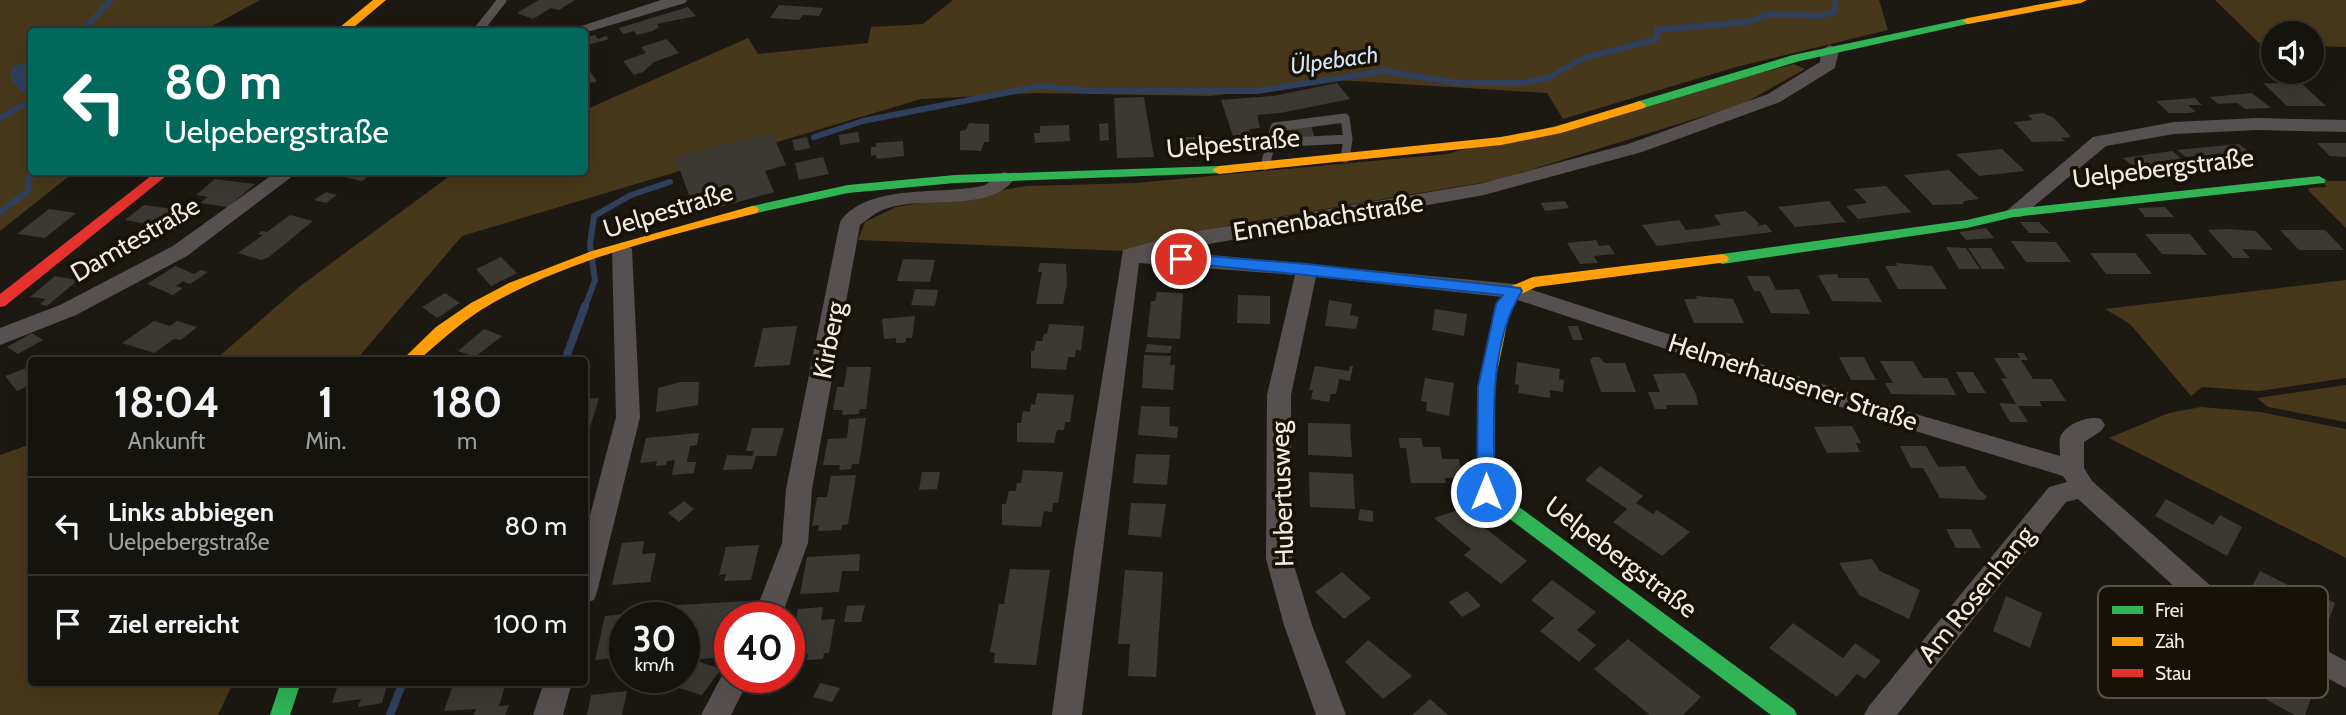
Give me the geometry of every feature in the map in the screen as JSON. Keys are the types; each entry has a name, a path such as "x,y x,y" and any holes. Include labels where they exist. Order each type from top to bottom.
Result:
{"main road":[{"path":"346,28 380,0"},
{"name":"Uelpestraße","path":"413,357 431,337 480,303 533,278 721,217 848,189 1005,178 1190,173 1429,151 1556,130 1830,50 1903,33 2081,0"},
{"path":"0,302 160,175"},
{"name":"Uelpebergstraße","path":"1787,715 1486,492 1486,387 1504,304 1514,291 1533,282 1751,256 1967,224 2014,213 2279,182 2319,180"},
{"path":"280,715 290,686"}],"street":[{"path":"585,28 680,0"},
{"name":"Ennenbachstraße","path":"1130,255 1186,240 1484,189 1635,148 1774,98 1829,64 1830,50"},
{"name":"Uelpebergstraße","path":"2014,213 2100,141 2174,128 2257,124 2346,126"},
{"name":"Damtestraße","path":"0,337 68,310 180,251 284,175"},
{"name":"Kirberg","path":"773,602 795,543 799,489 850,222 873,205 918,197 990,191 1005,178"},
{"path":"588,576 628,417 614,251"},
{"path":"1067,715 1087,551 1130,255"},
{"name":"Uelpebergstraße","path":"1130,255 1307,269 1514,291"},
{"name":"Hubertusweg","path":"1307,269 1279,395 1279,559 1298,625 1331,715"},
{"name":"Helmerhausener Straße","path":"1514,291 2077,478 2193,586"},
{"path":"2077,478 2072,439 2093,425"},
{"name":"Am Rosenhang","path":"1878,715 2058,494 2077,478"},
{"name":"Helmerhausener Straße","path":"2328,665 2346,675"},
{"path":"548,715 557,686"},
{"path":"716,715 728,693"}],"lane":[{"path":"480,28 502,0"},
{"path":"1265,166 1275,127 1345,118 1348,139 1345,158"},
{"path":"1270,143 1348,139"}],"shaded area":[{"path":"0,0 260,0 209,28 28,28 28,175 69,175 0,231"},
{"path":"953,0 1879,0 1888,30 1736,67 1563,119 1547,93 1337,80 1210,96 1036,93 921,99 462,236 359,357 218,357 299,287 451,175 588,175 588,109 748,38 758,54 868,43 871,27 923,24"},
{"path":"2215,0 2346,0 2346,47 2324,46 2324,21 2261,21 2259,43"},
{"path":"1794,64 1805,69 1743,104 1497,180 1230,225 1125,251 858,240 865,222 896,207 1027,186 1136,183 1447,154"},
{"path":"2322,181 2346,181 2346,228 2309,191 2308,188 2327,187"},
{"path":"2346,280 2346,378 2259,391 2202,387 2191,396 2130,324 2105,309"},
{"path":"2346,385 2346,422 2268,407 2257,398"},
{"path":"2201,407 2260,412 2346,429 2346,558 2109,438 2169,413"},
{"path":"28,445 28,686 232,686 218,715 0,715 0,455"}],"water":[{"path":"28,63 28,92 23,93 11,80 12,67"}],"building":[{"path":"539,0 575,0 559,10 551,8 533,19 517,13"},
{"path":"779,5 823,8 819,16 803,15 799,20 770,18"},
{"path":"688,7 696,16 657,24 659,27 653,31 637,35 634,31 623,34 619,28"},
{"path":"595,35 598,39 606,36 609,39 588,45 588,37"},
{"path":"667,39 679,53 654,62 643,72 634,75 623,61 646,53 641,47"},
{"path":"588,69 596,80 588,83"},
{"path":"1337,83 1350,99 1257,115 1260,128 1249,129 1254,143 1236,145 1221,100 1273,96"},
{"path":"2264,84 2302,84 2326,106 2287,106"},
{"path":"2252,93 2271,108 2245,109 2237,103 2218,104 2210,97"},
{"path":"1144,97 1154,157 1117,158 1114,98"},
{"path":"2195,98 2202,105 2188,105 2196,112 2187,113 2169,113 2156,101"},
{"path":"2043,113 2054,118 2071,137 2061,138 2065,141 2032,142 2014,122 2033,120 2028,115"},
{"path":"969,123 989,124 989,142 984,142 981,151 960,150 960,131 966,130"},
{"path":"1108,123 1109,140 1100,141 1099,124"},
{"path":"1069,125 1070,141 1035,143 1034,133 1040,133 1040,126"},
{"path":"1311,126 1315,138 1292,140 1288,128"},
{"path":"858,132 860,142 840,145 839,135"},
{"path":"772,133 786,165 765,171 774,192 696,214 675,157"},
{"path":"807,137 810,148 795,151 792,140"},
{"path":"1185,137 1211,137 1215,153 1189,155 1188,151 1183,151 1181,144 1186,143"},
{"path":"903,141 904,156 877,159 876,155 871,156 871,147 876,147 876,143"},
{"path":"2317,143 2346,143 2346,157 2330,156"},
{"path":"2239,144 2256,157 2213,163 2204,155 2186,157 2177,150"},
{"path":"2002,149 2025,171 1979,176 1956,154"},
{"path":"2172,151 2184,161 2160,161 2165,168 2157,170 2139,171 2123,158"},
{"path":"823,157 829,174 799,180 795,163"},
{"path":"1949,170 1979,199 1964,201 1963,204 1933,205 1904,175"},
{"path":"341,175 370,175 362,181"},
{"path":"215,179 255,184 228,207 200,203 208,197 196,195"},
{"path":"1886,186 1911,212 1858,219 1846,206 1867,203 1854,189"},
{"path":"326,192 337,195 326,203 314,200"},
{"path":"1565,201 1569,208 1545,211 1541,203"},
{"path":"1829,201 1846,222 1795,227 1778,207"},
{"path":"144,205 180,210 167,221 154,219 148,224 125,220"},
{"path":"2165,207 2174,217 2145,217 2138,208"},
{"path":"49,209 76,213 45,238 17,234"},
{"path":"1745,211 1759,224 1757,226 1766,224 1772,232 1657,246 1642,225 1679,220 1686,230 1704,228 1721,225 1714,215"},
{"path":"290,215 313,221 269,257 261,260 238,253 263,235 258,234 262,231 267,232"},
{"path":"2020,222 2039,222 2050,233 2029,233"},
{"path":"1986,228 1994,238 1966,240 1959,232"},
{"path":"2208,230 2256,231 2273,250 2242,249 2250,258 2233,258"},
{"path":"2280,230 2325,230 2344,250 2299,250"},
{"path":"2145,234 2190,234 2207,255 2162,254"},
{"path":"1596,240 1599,246 1609,245 1615,254 1594,256 1598,263 1580,264 1567,243"},
{"path":"2011,241 2056,242 2071,262 2026,262"},
{"path":"1946,247 1966,248 1980,269 1959,269"},
{"path":"1968,248 1991,248 2005,269 1982,269"},
{"path":"2090,253 2135,253 2152,274 2106,274"},
{"path":"501,257 517,273 491,286 476,269"},
{"path":"903,259 935,260 930,282 897,281"},
{"path":"1040,263 1066,264 1067,284 1063,304 1036,304 1042,272 1038,272"},
{"path":"1896,263 1932,266 1947,289 1898,289 1885,266 1897,266"},
{"path":"175,266 194,274 201,270 208,272 190,284 183,281 176,286 183,288 173,295 147,284"},
{"path":"1837,274 1839,278 1868,278 1882,302 1832,301 1818,275"},
{"path":"55,276 78,280 47,306 40,304 46,299 30,297"},
{"path":"1747,276 1769,276 1776,290 1799,289 1810,314 1771,313 1760,291 1754,291"},
{"path":"915,289 938,290 935,306 911,305"},
{"path":"1157,292 1183,293 1180,339 1147,337 1151,301 1155,301"},
{"path":"445,293 460,303 437,318 422,307"},
{"path":"1238,295 1270,296 1270,324 1237,323"},
{"path":"1696,296 1733,299 1744,323 1694,323 1684,299 1697,299"},
{"path":"1329,300 1352,304 1350,315 1359,317 1356,329 1325,326"},
{"path":"1435,309 1467,314 1464,336 1432,330"},
{"path":"915,316 912,338 906,338 905,343 896,343 896,338 884,339 882,319"},
{"path":"154,321 170,326 177,321 197,327 181,340 174,339 154,353 122,343"},
{"path":"1049,324 1084,326 1081,351 1076,350 1075,357 1068,357 1066,370 1031,368 1031,351 1034,351 1036,341 1042,341 1044,334 1047,334"},
{"path":"797,326 790,365 754,367 763,328"},
{"path":"1568,326 1578,326 1583,340 1573,340"},
{"path":"484,329 502,336 475,357 458,351"},
{"path":"32,333 43,340 18,354 7,347"},
{"path":"1147,344 1172,346 1170,353 1145,352"},
{"path":"2017,353 2024,353 2028,360 2021,360 2033,379 2052,379 2066,401 2039,401 2042,406 2018,406 2028,422 2010,422 1999,403 2016,404 2001,378 2007,379 1994,358 2020,358"},
{"path":"1144,355 1171,356 1170,365 1175,365 1173,390 1142,388"},
{"path":"1599,357 1605,363 1625,363 1636,392 1601,392 1590,360"},
{"path":"1839,357 1864,357 1876,380 1851,380"},
{"path":"1880,361 1913,361 1923,378 1947,378 1956,395 1891,394 1885,383 1893,383"},
{"path":"1517,362 1560,369 1559,379 1564,380 1563,392 1550,390 1550,398 1518,393 1519,385 1515,384"},
{"path":"1315,366 1349,371 1350,366 1353,366 1350,381 1339,379 1336,394 1331,394 1329,402 1311,399 1313,390 1309,390"},
{"path":"28,367 28,386 17,391 5,376"},
{"path":"847,367 871,367 866,409 860,409 859,414 842,415 843,410 833,410 837,387 844,387"},
{"path":"1956,372 1973,372 1986,393 1968,393"},
{"path":"1685,373 1696,394 1698,405 1666,405 1667,409 1655,409 1648,392 1660,392 1653,374"},
{"path":"1425,378 1454,383 1449,416 1426,411 1427,402 1421,401"},
{"path":"681,382 699,382 698,405 656,412 658,388"},
{"path":"1037,393 1074,395 1070,422 1065,422 1064,430 1057,430 1054,443 1017,442 1017,423 1021,423 1023,411 1030,412 1031,404 1035,405"},
{"path":"599,398 590,427 588,427 588,399"},
{"path":"1141,406 1170,407 1169,426 1178,427 1177,438 1138,435"},
{"path":"866,418 859,464 852,464 851,469 839,470 840,465 823,465 828,439 847,438 849,419"},
{"path":"1308,423 1350,424 1352,457 1308,455"},
{"path":"1852,426 1861,443 1856,443 1860,452 1827,453 1814,427"},
{"path":"752,428 784,428 776,456 756,456 752,469 723,470 727,455 752,456 754,451 746,451"},
{"path":"699,433 697,445 690,446 687,462 696,462 694,473 672,475 675,460 656,466 657,461 640,463 646,438"},
{"path":"1399,438 1421,438 1423,447 1440,447 1442,459 1459,459 1462,478 1445,478 1446,483 1411,483 1406,448 1400,448"},
{"path":"1900,446 1926,446 1938,467 1965,466 1978,488 1987,497 1984,500 1940,498 1923,468 1911,468"},
{"path":"1136,454 1170,455 1167,485 1133,483"},
{"path":"1600,466 1643,496 1636,503 1653,514 1657,510 1690,532 1662,556 1613,522 1627,509 1585,480"},
{"path":"1023,470 1063,472 1058,503 1053,503 1052,512 1044,511 1041,527 1002,525 1002,504 1006,504 1009,491 1016,491 1017,483 1021,483"},
{"path":"922,472 940,472 937,489 919,490"},
{"path":"1309,472 1353,474 1355,509 1310,507"},
{"path":"856,475 848,524 842,525 841,530 818,531 819,525 812,526 817,497 827,497 831,476"},
{"path":"2166,499 2213,525 2220,515 2242,527 2227,556 2155,516"},
{"path":"684,501 694,509 679,522 668,513"},
{"path":"1131,503 1166,504 1161,537 1128,535"},
{"path":"1360,509 1373,511 1373,522 1358,520"},
{"path":"1461,509 1527,561 1501,584 1464,555 1471,549 1434,518"},
{"path":"1946,529 1971,529 1981,548 1956,548"},
{"path":"644,541 642,554 656,553 650,582 612,585 622,543"},
{"path":"759,545 751,580 724,581 726,574 719,575 726,547"},
{"path":"860,554 859,571 842,571 839,592 800,594 807,557"},
{"path":"1872,559 1880,571 1920,590 1909,619 1859,595 1839,563"},
{"path":"1010,569 1050,570 1036,665 994,663 995,653 990,652 999,604 1004,604"},
{"path":"1125,570 1163,572 1156,677 1128,676 1130,644 1118,644"},
{"path":"2260,571 2290,586 2252,586"},
{"path":"1342,572 1371,598 1344,619 1315,592"},
{"path":"1552,580 1596,612 1577,630 1596,645 1579,662 1540,631 1554,618 1531,600"},
{"path":"1467,591 1481,606 1462,617 1449,602"},
{"path":"2006,596 2042,613 2030,648 1993,631"},
{"path":"2328,600 2335,603 2328,622"},
{"path":"714,603 714,658 700,659 700,604"},
{"path":"865,605 861,622 844,622 847,606"},
{"path":"823,607 821,620 835,619 829,653 824,653 823,659 807,660 805,608"},
{"path":"605,616 609,616 609,658 595,660"},
{"path":"1793,623 1843,658 1855,643 1881,661 1865,679 1857,674 1837,697 1769,648"},
{"path":"1628,639 1701,697 1683,715 1650,715 1594,669"},
{"path":"1368,640 1412,676 1383,699 1345,662"},
{"path":"700,662 714,667 714,679 702,695 696,693 700,693"},
{"path":"820,683 840,688 832,702 813,697"},
{"path":"387,686 382,703 358,707 361,699 332,703 337,688"},
{"path":"453,686 505,686 499,706 509,705 505,715 474,715 476,709 444,711"},
{"path":"627,693 622,715 587,715 591,695"},
{"path":"2263,698 2311,698 2305,715 2295,715"},
{"path":"1430,699 1448,715 1412,715"}],"waterway":[{"path":"85,28 111,0"},
{"name":"Ülpebach","path":"814,137 863,121 1040,86 1092,91 1257,91 1384,71 1458,83 1523,83 1548,78 1584,58 1657,39 1657,30 1748,22 1769,14 1818,16 1834,12 1836,0"},
{"path":"0,118 28,102"},
{"path":"0,212 28,191 28,180 33,175"},
{"name":"Ülpebach","path":"585,307 595,280 590,245 594,216 631,195 670,182"},
{"name":"Ülpebach","path":"566,357 585,306"},
{"name":"Ülpebach","path":"390,715 401,686"}],"traffic: fast":[{"path":"1640,105 1797,58 1968,21"},
{"path":"752,210 848,189 955,179 1219,170"},
{"path":"1722,259 1967,224 2014,213 2319,180"},
{"path":"1509,509 1787,715"},
{"path":"280,715 290,686"}],"traffic: slow":[{"path":"345,28 380,0"},
{"path":"1968,21 2081,0"},
{"path":"1219,170 1501,141 1556,130 1640,105"},
{"path":"413,357 441,331 476,307 515,286 597,255 752,210"},
{"path":"1509,509 1486,492 1486,387 1504,304 1514,291 1533,282 1722,259"}],"traffic: jam":[{"path":"0,302 160,175"}],"route":[{"path":"1181,259 1514,291 1504,304 1486,387 1486,492"}]}
